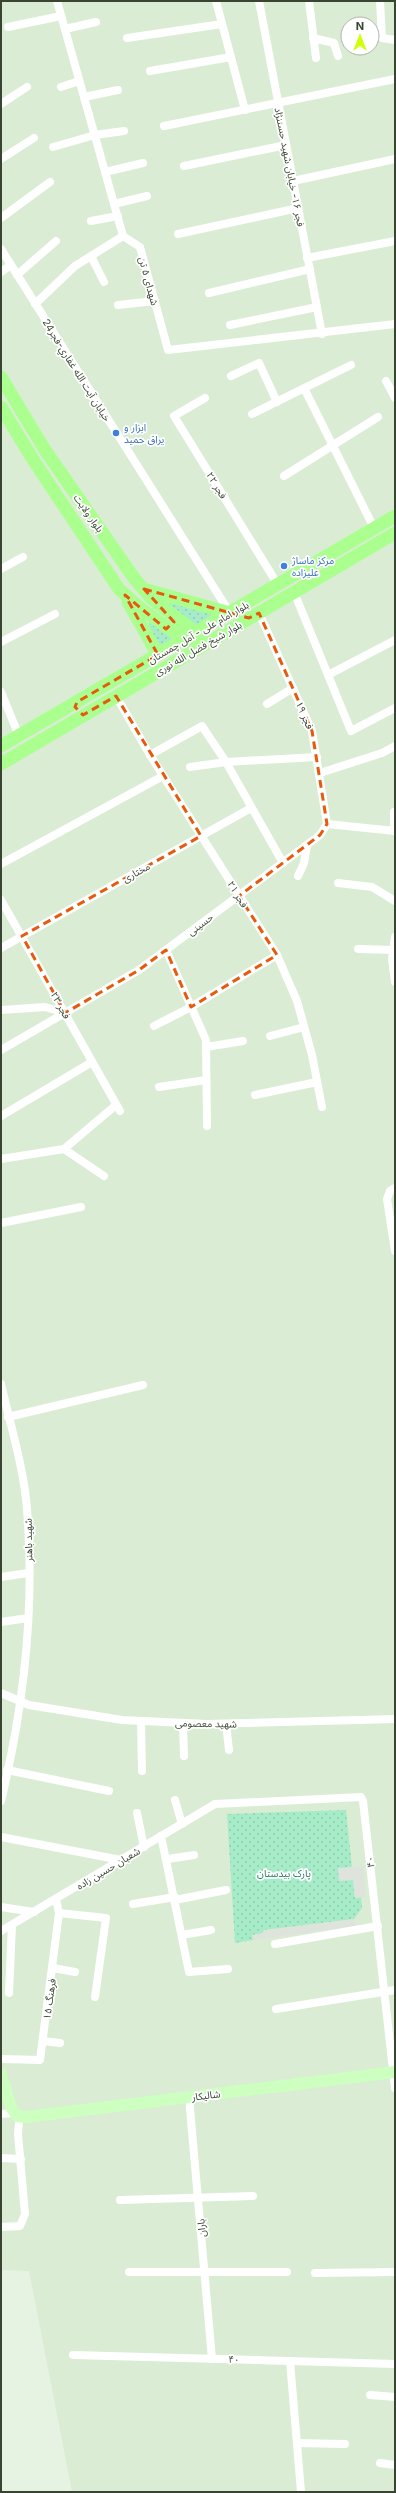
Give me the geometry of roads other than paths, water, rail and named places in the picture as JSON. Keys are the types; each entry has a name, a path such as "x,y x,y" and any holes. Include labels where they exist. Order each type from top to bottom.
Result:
{"main road":[{"name":"بلوار ولایت","path":"1,377 45,450 134,578 190,636"},
{"name":"بلوار ولایت","path":"1,407 32,458 125,595 140,608 190,636"},
{"name":"بلوار امام علی - آمل چمستان","path":"1,746 395,516"},
{"name":"بلوار شیخ فضل الله نوری","path":"1,764 395,533"},
{"path":"140,608 150,605 148,593 230,613"},
{"path":"125,595 158,655"},
{"path":"190,636 198,648"},
{"path":"77,702 75,707 83,715"},
{"path":"48,719 56,727 55,732"},
{"name":"شالیکار","path":"17,2117 394,2072"},
{"path":"1,2074 17,2117"}],"street":[{"path":"35,304 75,266 124,236 57,1"},
{"path":"216,1 244,110"},
{"name":"فجر ۱۶- خیابان شهید حسننژاد","path":"259,1 322,334"},
{"path":"309,1 316,58"},
{"path":"380,1 382,38 395,40"},
{"path":"8,27 61,16"},
{"path":"65,29 96,22"},
{"path":"127,38 222,24"},
{"path":"313,38 334,43 338,56"},
{"path":"150,71 231,57"},
{"path":"164,126 395,80"},
{"path":"60,87 79,81"},
{"path":"1,104 27,87"},
{"path":"84,97 118,90"},
{"path":"53,147 95,135 124,131"},
{"path":"1,159 34,138"},
{"path":"184,166 286,145"},
{"path":"293,181 395,159"},
{"path":"105,172 143,163"},
{"path":"1,218 50,182"},
{"path":"114,204 147,196"},
{"path":"178,234 298,208"},
{"path":"91,221 118,216"},
{"name":"شهدای ۵ تن","path":"124,236 140,247 168,350 322,334"},
{"path":"308,258 395,240"},
{"path":"17,275 56,241"},
{"name":"خيابان آيت الله غفاري-فجر24","path":"1,249 230,613"},
{"path":"92,256 104,282"},
{"path":"1,272 11,265"},
{"path":"209,293 310,269"},
{"path":"118,305 155,301"},
{"path":"230,325 317,307"},
{"path":"322,334 395,324"},
{"path":"231,376 259,363 277,402"},
{"path":"252,414 351,365"},
{"path":"386,380 395,398"},
{"path":"304,388 374,528"},
{"name":"فجر ۲۲","path":"205,398 174,416 278,585"},
{"path":"284,476 378,417"},
{"path":"1,569 23,557"},
{"path":"294,592 351,731 395,708"},
{"name":"فجر ۱۹","path":"259,613 312,731 320,773 327,824"},
{"path":"1,642 55,614"},
{"path":"328,675 395,640"},
{"path":"267,704 293,688"},
{"path":"1,692 19,736"},
{"name":"فجر ۲۱","path":"116,696 163,776 277,955 297,1001 322,1107"},
{"path":"150,755 202,726 226,762 282,863"},
{"path":"320,773 382,753 395,746"},
{"path":"190,767 226,762 317,757"},
{"path":"1,864 163,776"},
{"name":"مختاری","path":"1,948 251,808"},
{"path":"327,824 394,831 394,812"},
{"name":"حسینی","path":"1,1050 139,970 320,835 327,824"},
{"path":"298,876 304,863 307,845"},
{"path":"338,884 372,887 395,901"},
{"name":"فجر ۲۳","path":"1,900 118,1108 64,1149"},
{"path":"395,937 395,980"},
{"path":"358,949 394,950"},
{"path":"166,950 206,1040 207,1126"},
{"path":"154,1026 191,1007 277,955"},
{"path":"1,1010 45,1007 65,1013"},
{"path":"270,1036 304,1027"},
{"path":"206,1047 243,1041"},
{"path":"1,1116 92,1062"},
{"path":"159,1087 206,1080"},
{"path":"255,1095 317,1082"},
{"path":"1,1159 64,1149 104,1176"},
{"path":"395,1188 390,1191 387,1199 395,1251"},
{"path":"1,1223 81,1207"},
{"name":"شهید باهنر","path":"1,1384 26,1498 28,1573 26,1662 1,1801"},
{"path":"8,1417 143,1385"},
{"path":"1,1577 28,1573"},
{"path":"1,1622 28,1618"},
{"name":"شهید معصومی","path":"1,1693 19,1699 29,1705 122,1720 226,1724 395,1719"},
{"path":"141,1721 142,1771"},
{"path":"183,1723 184,1756"},
{"path":"226,1724 228,1750"},
{"path":"7,1770 109,1791"},
{"name":"۴۰","path":"215,1804 361,1796 363,1801 378,1926 395,2088"},
{"path":"175,1800 182,1824"},
{"name":"شعبان حسین زاده","path":"1,1931 215,1804"},
{"path":"137,1813 144,1846"},
{"path":"161,1836 168,1859 189,1972 228,1969"},
{"path":"1,1837 121,1860"},
{"path":"168,1859 194,1855"},
{"path":"133,1904 226,1890"},
{"name":"فرهنگ ۱۵","path":"1,2059 40,2060 59,1913 56,1899"},
{"path":"1,1907 34,1912"},
{"path":"59,1913 106,1918 95,1997"},
{"path":"9,1992 12,1925"},
{"path":"275,1944 378,1926"},
{"path":"182,1935 210,1930"},
{"path":"53,1968 75,1972"},
{"path":"276,2009 395,1990"},
{"path":"43,2040 60,2044"},
{"name":"باران","path":"189,2097 212,2359"},
{"path":"1,2114 17,2117 25,2214 20,2226 1,2227"},
{"path":"1,2158 21,2159"},
{"path":"120,2200 253,2196"},
{"path":"129,2272 287,2272"},
{"path":"315,2274 395,2272"},
{"name":"۴۰","path":"73,2355 395,2364"},
{"path":"290,2361 301,2492"},
{"path":"370,2395 395,2397"},
{"path":"297,2443 345,2444"},
{"path":"380,2463 395,2465"}],"place":[{"name":"ابزار و یراق حمید","path":"116,433"},
{"name":"مرکز ماساژ علیزاده","path":"284,566"}],"park label":[{"name":"پارک بیدستان","path":"284,1873"}]}
